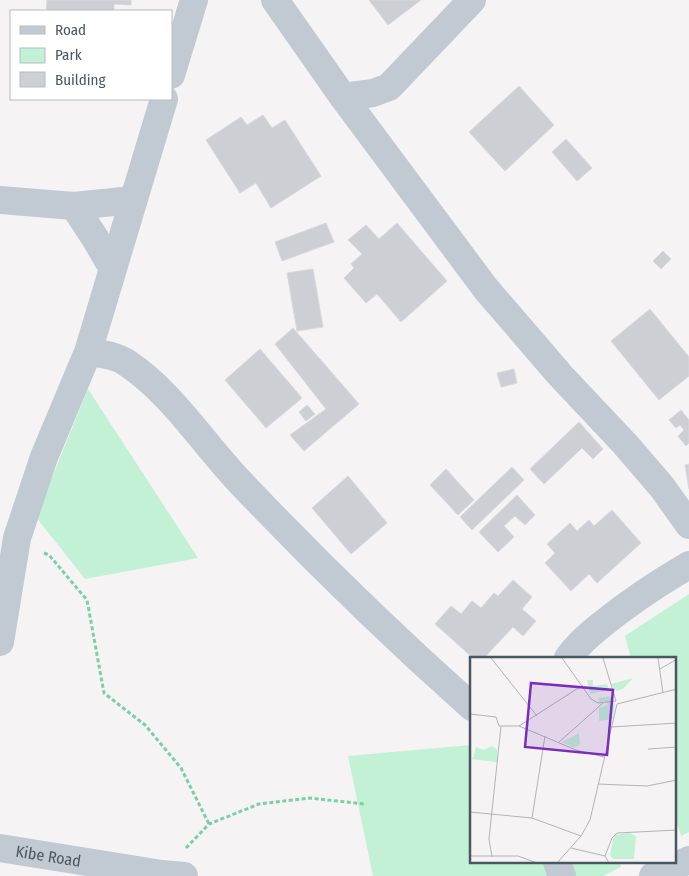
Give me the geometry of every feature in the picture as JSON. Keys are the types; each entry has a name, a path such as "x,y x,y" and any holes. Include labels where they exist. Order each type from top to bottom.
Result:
{"street":[{"path":"172,72 194,0"},
{"path":"275,0 343,97 486,289 560,375 625,444 662,487 689,525"},
{"path":"343,97 373,94 389,87 472,0"},
{"path":"0,642 18,538 44,457 88,352 164,100"},
{"path":"0,200 74,206 133,200"},
{"path":"74,206 112,269"},
{"path":"88,352 108,354 126,363 154,385 232,474 306,551 427,667 470,705"},
{"path":"569,657 576,647 621,608 689,565"},
{"name":"Kibe Road","path":"0,848 173,875"},
{"path":"654,876 689,860"},
{"path":"558,864 562,876"}],"path":[{"path":"18,538 49,555 87,600 104,693 145,725 181,768 209,824"},
{"path":"173,875 209,824 259,804 310,798 364,804"}],"green space":[{"path":"88,389 198,558 85,579 36,517"},
{"path":"689,594 689,832 681,836 676,819 676,657 631,657 625,636"},
{"path":"470,745 470,864 620,864 621,867 603,876 373,876 348,756"}],"building":[{"path":"47,0 131,0 131,5 114,4 114,10 46,10"},
{"path":"369,0 421,0 388,25"},
{"path":"519,86 554,125 505,171 469,132"},
{"path":"263,115 272,128 285,120 321,176 271,208 256,183 240,193 206,140 241,117 247,125"},
{"path":"566,139 592,168 577,181 552,152"},
{"path":"326,223 334,242 282,261 275,242"},
{"path":"397,223 447,281 401,322 377,294 366,303 344,278 354,268 351,264 362,254 348,240 366,225 379,239"},
{"path":"663,251 671,259 661,269 653,261"},
{"path":"313,269 323,327 297,331 287,273"},
{"path":"650,309 689,357 689,376 659,400 611,341"},
{"path":"293,328 359,404 304,451 290,435 326,409 275,344"},
{"path":"260,349 302,398 266,428 225,380"},
{"path":"514,369 517,383 501,387 497,373"},
{"path":"307,405 315,414 306,421 299,412"},
{"path":"681,410 689,420 689,443 686,446 678,436 684,430 680,425 676,428 669,420"},
{"path":"579,422 603,449 593,459 582,448 544,484 530,469"},
{"path":"689,464 689,489 685,465"},
{"path":"512,467 524,480 472,530 460,517"},
{"path":"446,469 474,500 458,515 430,485"},
{"path":"348,476 387,523 351,554 312,508"},
{"path":"517,495 535,515 525,525 515,516 504,526 514,537 498,552 479,532"},
{"path":"612,510 641,543 597,583 589,574 571,591 545,563 555,553 547,544 570,523 577,531 589,520 594,526"},
{"path":"513,580 532,597 522,609 536,621 523,636 513,627 485,657 472,657 435,624 451,606 461,614 472,601 481,608 494,593 498,596"}]}
